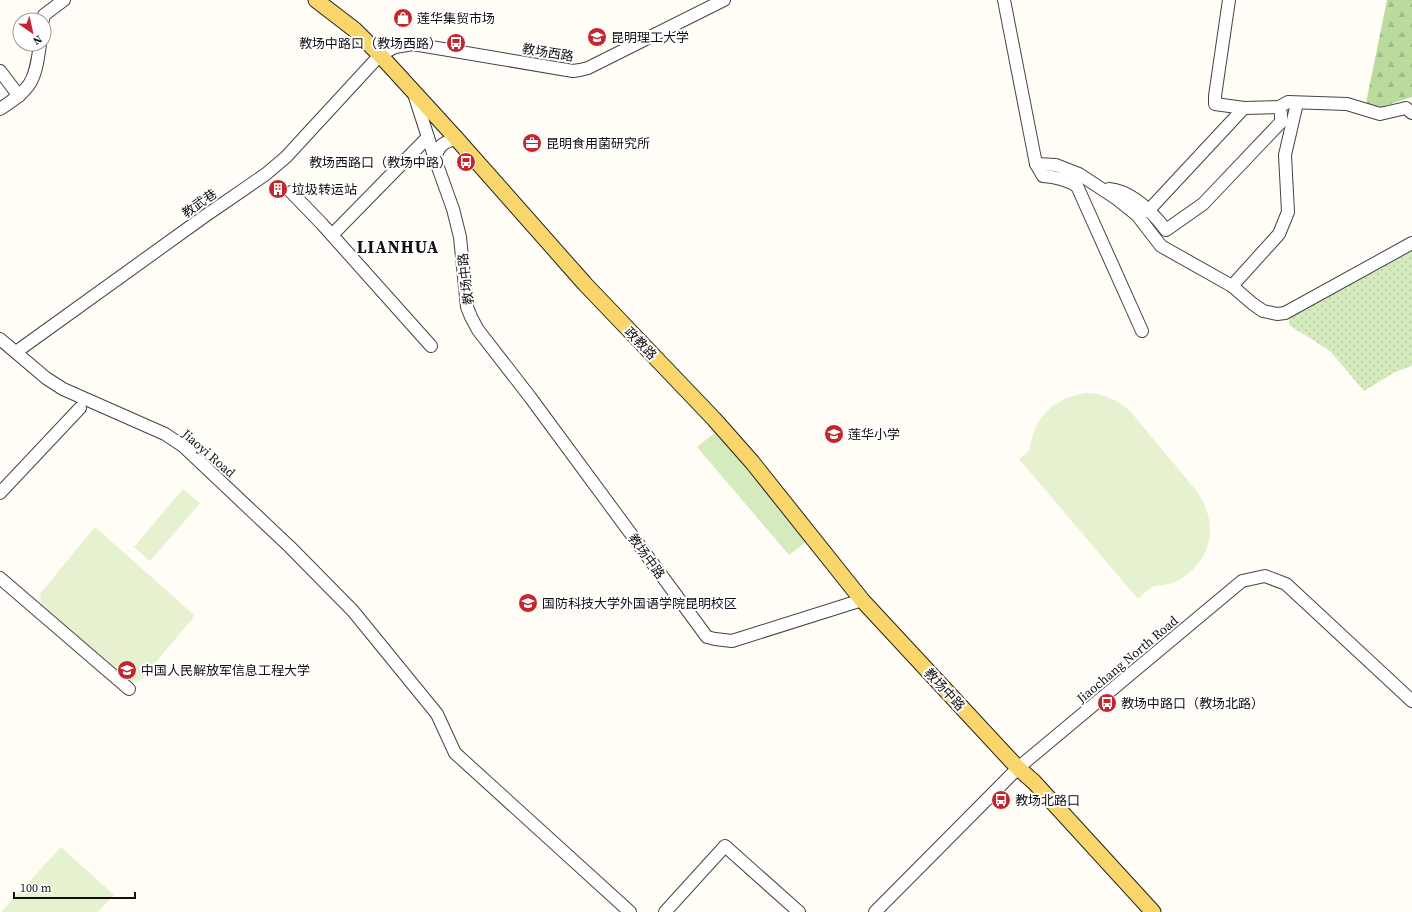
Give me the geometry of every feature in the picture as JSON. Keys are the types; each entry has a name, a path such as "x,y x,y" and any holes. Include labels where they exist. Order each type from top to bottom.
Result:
{"main road":[{"name":"教场中路","path":"316,0 355,30 414,92"},
{"name":"政教路","path":"414,92 585,284 714,419 752,462 862,600"},
{"name":"教场中路","path":"862,600 1018,768 1034,782 1153,912"}],"street":[{"path":"48,12 64,0"},
{"name":"教场西路","path":"380,55 394,46 413,44 572,71 580,70 588,68 724,0"},
{"path":"1004,0 1036,164 1043,176 1052,176 1066,180 1077,186 1142,331"},
{"path":"1229,0 1215,104 1244,108 1279,107 1288,102 1347,104 1380,114 1406,108 1412,113"},
{"path":"0,109 26,90 36,68 39,52"},
{"name":"教武巷","path":"16,352 266,174 286,157 380,55"},
{"path":"0,71 19,96"},
{"name":"教场中路","path":"414,92 435,159 453,208 460,237 467,307 474,324 707,637 732,641 862,600"},
{"path":"1232,286 1279,234 1288,212 1284,155 1297,103"},
{"path":"1102,190 1111,189 1126,194 1138,202 1160,222 1166,230 1203,204 1280,122 1281,114 1279,107"},
{"path":"1148,211 1244,108"},
{"path":"332,235 428,137"},
{"path":"435,159 437,151 442,144 456,139"},
{"path":"1036,164 1056,165 1079,174 1117,199 1137,215 1161,246 1232,286 1253,304 1263,310 1277,314 1285,313 1412,243"},
{"path":"291,192 332,235 431,346"},
{"name":"Jiaoyi Road","path":"0,339 46,378 63,389 165,434 183,446 290,547 353,611 437,714 455,753 630,912"},
{"path":"0,493 80,408"},
{"name":"Jiaochang North Road","path":"875,912 1018,768 1242,581 1265,576 1286,584 1412,701"},
{"path":"0,578 129,689"},
{"path":"665,912 725,846 799,912"}],"green space":[{"path":"1387,0 1412,0 1412,97 1381,107 1366,103"},
{"path":"1412,249 1412,366 1395,372 1364,391 1330,351 1289,325 1290,315"},
{"path":"1086,393 1098,394 1110,398 1130,411 1195,489 1207,513 1210,525 1209,537 1201,560 1181,579 1168,584 1153,586 1138,599 1019,459 1030,450 1032,438 1036,428 1047,411 1064,399"},
{"path":"717,431 809,540 789,555 697,447"},
{"path":"183,489 200,503 150,561 134,547"},
{"path":"95,527 194,615 141,680 132,682 41,604 40,594"},
{"path":"61,847 114,895 98,912 1,912"}],"place":[{"name":"莲华集贸市场","path":"403,18"},
{"name":"昆明理工大学","path":"597,37"},
{"name":"教场中路口（教场西路）","path":"456,43"},
{"name":"昆明食用菌研究所","path":"532,143"},
{"name":"教场西路口（教场中路）","path":"466,162"},
{"name":"垃圾转运站","path":"278,189"},
{"name":"莲华小学","path":"834,434"},
{"name":"国防科技大学外国语学院昆明校区","path":"528,603"},
{"name":"中国人民解放军信息工程大学","path":"127,670"},
{"name":"教场中路口（教场北路）","path":"1107,703"},
{"name":"教场北路口","path":"1001,800"}],"district":[{"name":"LIANHUA","path":"398,247"}]}
